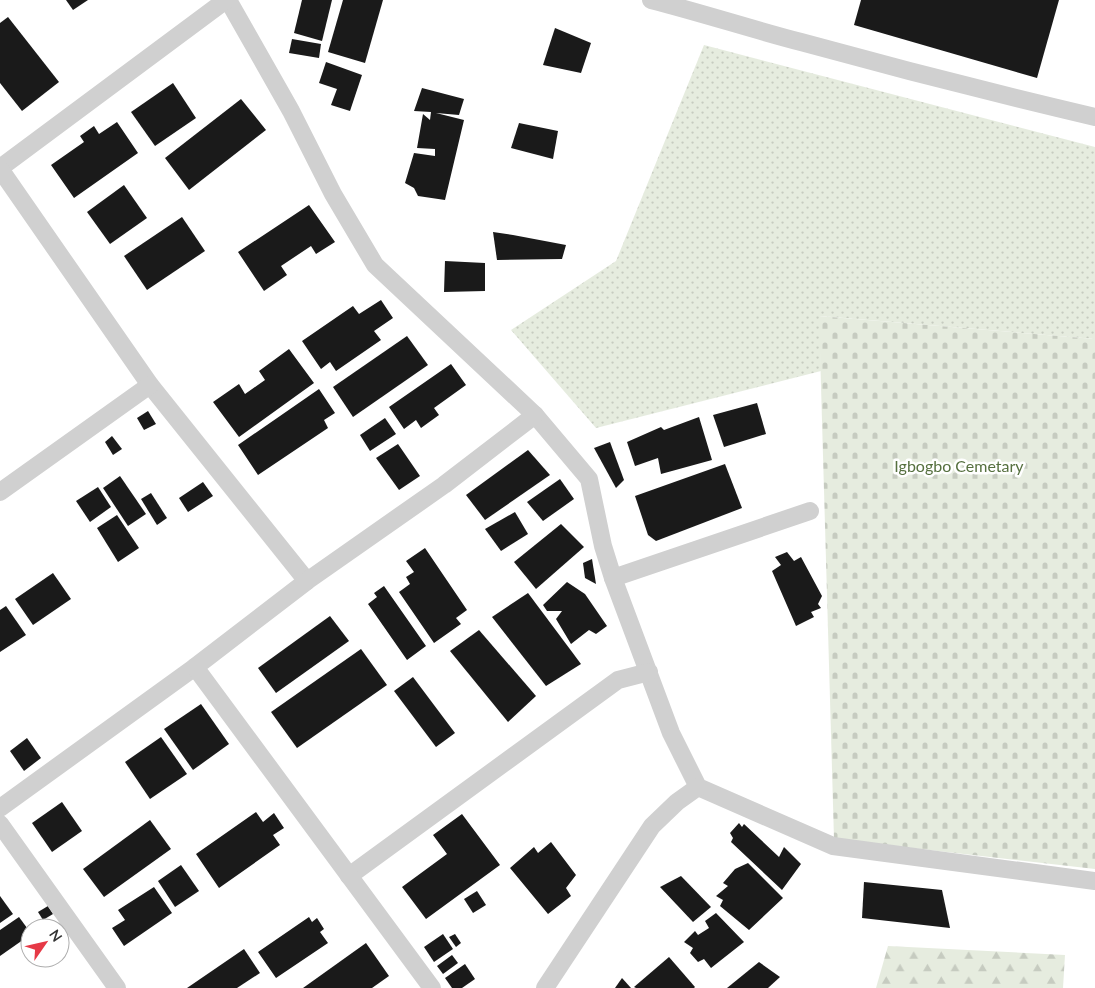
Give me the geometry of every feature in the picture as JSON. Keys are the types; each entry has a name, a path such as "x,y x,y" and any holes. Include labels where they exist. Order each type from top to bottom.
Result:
{"street":[{"path":"307,581 150,385 0,168 227,0 291,111 333,194 375,265 535,415 589,479 603,546 613,578 671,733 698,788 833,846 1095,881"},
{"path":"651,0 692,10 798,42 1095,117"},
{"path":"0,492 150,385"},
{"path":"0,808 195,667 307,581 444,485 535,415"},
{"path":"613,578 810,510"},
{"path":"195,667 432,988"},
{"path":"349,876 618,680 649,672"},
{"path":"545,988 652,826 677,802 698,788"},
{"path":"0,824 117,988"}],"green space":[{"path":"704,45 1095,147 1095,339 820,316 821,371 596,428 511,330 616,261"},
{"name":"Igbogbo Cemetary","path":"819,316 1095,339 1095,869 834,839"},
{"path":"888,946 1065,955 1063,988 876,988"}],"building":[{"path":"66,0 88,0 73,10"},
{"path":"302,0 332,0 322,41 294,33"},
{"path":"343,0 383,0 365,63 328,52"},
{"path":"861,0 1059,0 1037,78 854,25"},
{"path":"8,17 59,82 22,111 0,83 0,23"},
{"path":"555,28 591,43 581,73 543,65"},
{"path":"292,39 321,44 319,58 289,53"},
{"path":"326,62 362,75 350,111 331,105 337,89 319,83"},
{"path":"173,83 196,118 155,146 131,112"},
{"path":"422,88 464,99 459,115 436,113 464,120 445,200 418,196 414,188 405,183 414,153 435,156 435,149 417,148 423,114 430,120 431,112 414,111"},
{"path":"241,99 266,130 189,190 165,158"},
{"path":"117,122 138,153 74,198 51,165 84,142 80,136 94,126 99,134"},
{"path":"519,123 558,131 553,159 511,148"},
{"path":"124,185 147,218 110,244 87,212"},
{"path":"309,205 335,242 316,254 311,246 281,266 287,275 264,291 238,252"},
{"path":"182,217 205,251 147,290 124,256"},
{"path":"493,232 566,245 562,259 497,260"},
{"path":"445,261 485,263 485,291 444,292"},
{"path":"381,300 393,318 374,331 381,340 336,371 330,362 321,369 302,341 353,306 359,314"},
{"path":"407,336 428,365 353,417 333,387"},
{"path":"289,349 314,383 239,437 213,402 239,384 245,394 265,380 259,371"},
{"path":"451,364 466,385 434,408 439,415 421,428 416,420 404,429 389,407"},
{"path":"319,389 335,413 324,420 328,428 258,475 238,445"},
{"path":"757,403 766,434 724,447 713,415"},
{"path":"148,411 156,424 144,430 137,418"},
{"path":"699,417 712,460 661,474 658,458 635,466 627,442 661,427 664,430"},
{"path":"385,418 396,434 370,451 360,435"},
{"path":"112,436 122,449 113,455 105,442"},
{"path":"610,442 624,480 616,488 594,448"},
{"path":"398,444 420,476 399,490 376,458"},
{"path":"528,450 550,475 485,520 466,495"},
{"path":"725,464 742,508 656,541 648,535 635,496"},
{"path":"120,476 146,514 128,526 103,488"},
{"path":"560,479 574,499 543,521 527,502"},
{"path":"203,482 213,496 188,512 179,498"},
{"path":"98,487 111,507 90,522 76,501"},
{"path":"151,493 167,518 157,525 141,499"},
{"path":"515,512 528,534 501,551 485,529"},
{"path":"117,515 139,548 118,562 97,528"},
{"path":"561,524 584,547 536,589 514,562"},
{"path":"425,548 467,610 456,618 461,624 434,643 399,592 410,584 406,577 414,572 406,561"},
{"path":"787,552 794,561 801,557 822,596 818,604 821,608 811,612 814,617 796,626 772,571 781,565 775,557"},
{"path":"592,559 596,584 585,578 583,563"},
{"path":"53,573 71,599 33,625 15,599"},
{"path":"567,582 585,594 607,626 596,634 589,630 571,644 556,619 562,611 547,611 543,605"},
{"path":"384,586 426,646 407,660 368,604 377,597 374,593"},
{"path":"528,593 581,664 546,686 492,617"},
{"path":"6,606 26,635 0,652 0,610"},
{"path":"330,616 349,641 276,693 258,668"},
{"path":"479,630 536,696 508,722 450,651"},
{"path":"361,649 387,685 297,748 271,712"},
{"path":"413,677 455,733 436,747 394,691"},
{"path":"201,704 229,744 193,770 164,729"},
{"path":"161,737 187,774 150,799 125,762"},
{"path":"27,738 41,758 24,771 10,751"},
{"path":"62,802 82,831 52,852 32,823"},
{"path":"256,812 263,822 274,813 284,828 273,835 280,845 219,888 196,854"},
{"path":"462,814 500,865 426,919 402,887 447,854 433,835"},
{"path":"150,820 171,849 104,897 83,869"},
{"path":"739,823 742,827 744,824 779,857 784,847 801,864 782,890 731,842 733,838 730,833"},
{"path":"551,842 576,875 566,888 571,896 548,914 510,868 534,847 538,853"},
{"path":"748,863 783,898 749,930 720,906 723,900 716,896 728,886 723,883 735,869"},
{"path":"181,865 199,891 175,907 158,881"},
{"path":"681,876 711,907 693,922 660,887"},
{"path":"864,882 942,890 950,928 862,918"},
{"path":"154,887 172,913 124,946 112,928 125,920 118,910"},
{"path":"477,891 486,905 473,913 464,899"},
{"path":"0,896 13,914 0,923"},
{"path":"48,906 53,914 46,918 42,918 38,912"},
{"path":"716,913 744,942 711,968 704,959 698,962 690,953 693,948 684,942 695,931 698,935 709,928 705,921"},
{"path":"19,917 20,918 20,942 0,956 0,930"},
{"path":"309,917 312,922 317,918 324,929 320,932 328,943 276,978 258,952"},
{"path":"443,934 453,949 434,962 424,947"},
{"path":"455,934 461,943 456,947 449,937"},
{"path":"366,943 389,976 372,988 303,988"},
{"path":"244,949 260,973 237,988 187,988"},
{"path":"452,955 458,963 443,974 437,966"},
{"path":"669,957 694,988 634,987"},
{"path":"759,962 780,977 768,988 727,988"},
{"path":"465,964 475,979 462,988 452,988 445,978"},
{"path":"622,978 631,988 615,988"}]}
